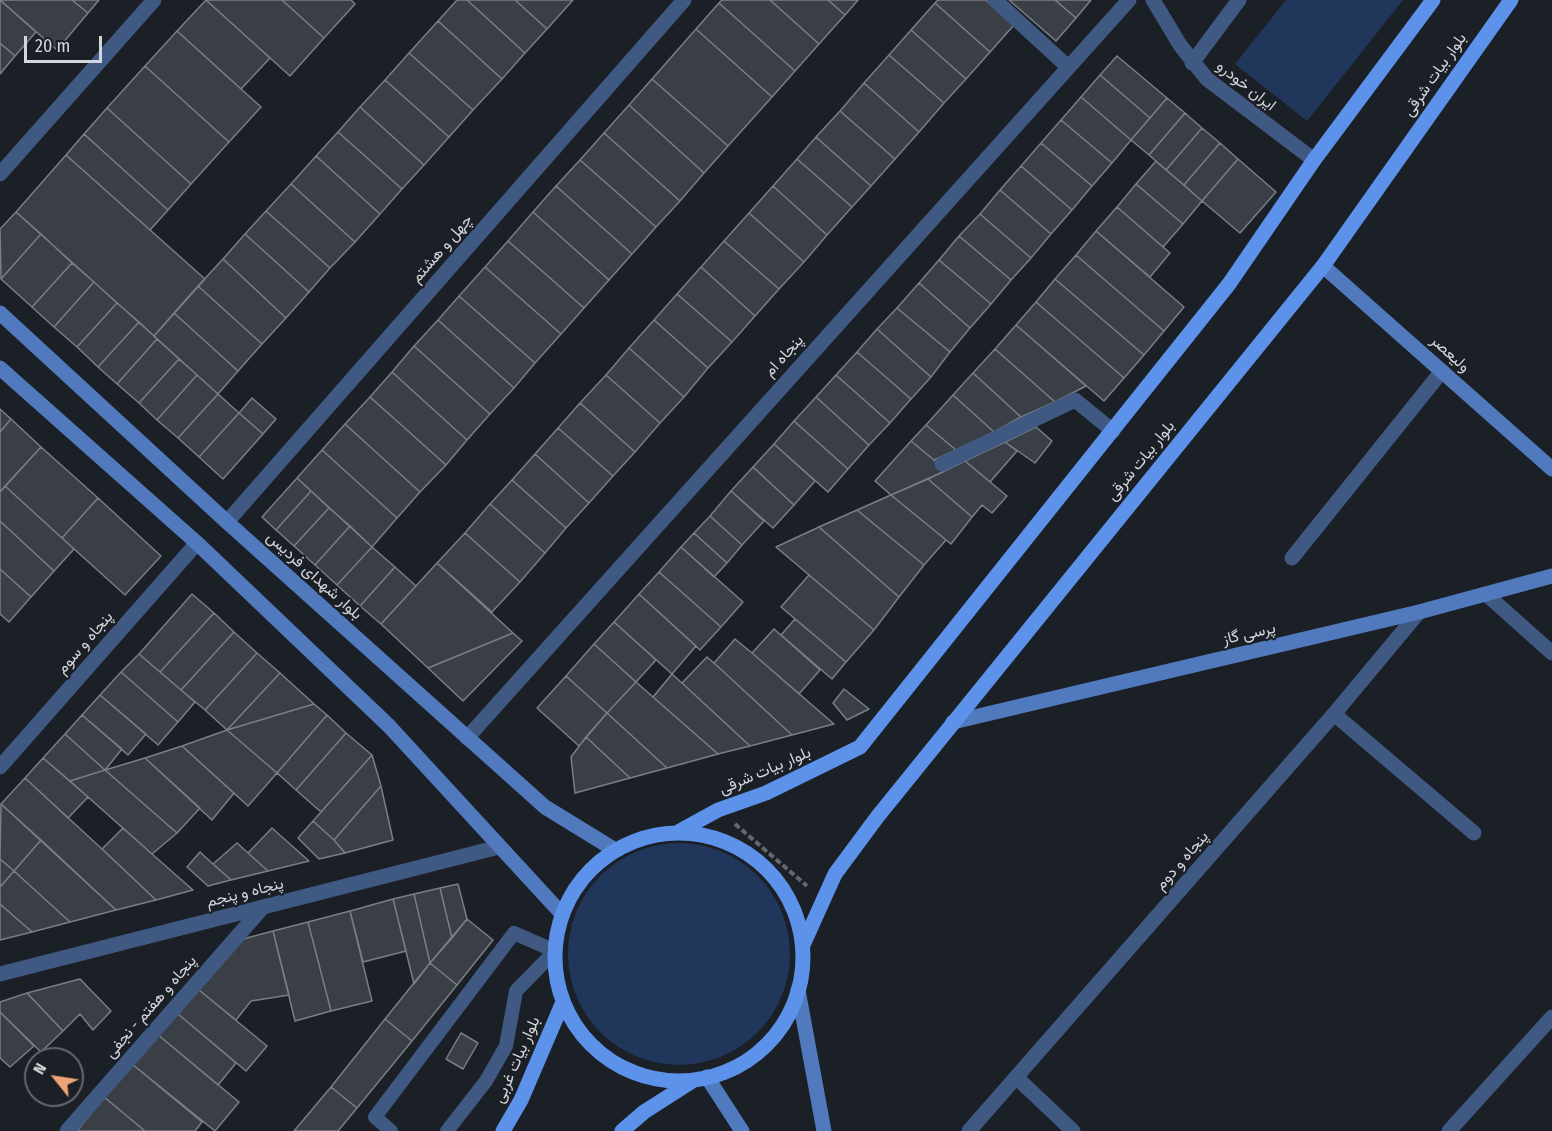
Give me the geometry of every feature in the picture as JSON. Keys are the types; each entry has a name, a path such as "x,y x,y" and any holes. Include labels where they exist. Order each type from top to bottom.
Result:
{"main road":[{"name":"بلوار بیات شرقی","path":"678,832 718,810 766,793 860,747 1229,284 1314,160 1433,0"},
{"name":"بلوار بیات شرقی","path":"802,945 835,874 953,722 1323,266 1511,0"},
{"name":"ولیعصر","path":"1323,266 1552,469"},
{"name":"بلوار شهدای فردیس","path":"0,313 227,522 545,807 615,850"},
{"path":"0,368 197,543 389,726 562,915"},
{"name":"پرسی گاز","path":"953,722 1419,612 1552,576"},
{"path":"798,990 787,1017 770,1041 748,1060 722,1073 700,1079 661,1080 629,1071 601,1054 579,1031 563,1002 556,977 555,951 562,915 583,878 615,850 646,837 678,832 715,838 748,853 775,878 794,909 802,945 798,990 824,1131"},
{"name":"بلوار بیات غربی","path":"502,1131 521,1100 563,1002"},
{"path":"622,1131 644,1112 700,1079"},
{"path":"700,1079 742,1131"}],"street":[{"path":"0,174 154,0"},
{"name":"چهل و هشتم","path":"227,522 684,0"},
{"path":"995,0 1068,66"},
{"name":"پنجاه ام","path":"467,738 1129,0"},
{"path":"1152,0 1192,63"},
{"name":"ایران خودرو","path":"1239,0 1192,63 1207,80 1314,160"},
{"path":"1292,558 1442,371"},
{"path":"942,464 1075,400 1113,431"},
{"name":"پنجاه و سوم","path":"0,767 197,543"},
{"path":"1486,594 1552,653"},
{"name":"پنجاه و دوم","path":"969,1131 1334,714 1419,612"},
{"path":"1334,714 1474,833"},
{"name":"پنجاه و پنجم","path":"0,974 499,847"},
{"name":"پنجاه و هفتم - نجفی","path":"67,1131 263,907"},
{"path":"1449,1131 1552,1017"},
{"path":"1016,1077 1072,1131"}],"lane":[{"path":"391,1131 375,1117 514,933 555,951 516,991 506,1046 486,1081 447,1131"}],"path":[{"path":"718,810 823,900"}],"shaded area":[{"path":"1286,0 1403,0 1307,121 1235,64"},
{"path":"668,843 690,843 722,851 758,875 782,911 788,932 790,954 788,976 782,997 758,1033 722,1057 690,1065 668,1065 636,1057 600,1033 576,997 568,965 568,943 576,911 600,875 636,851"}],"building":[{"path":"0,0 36,32 15,56 0,43"},
{"path":"0,0 72,0 88,13 57,50"},
{"path":"72,0 99,0 88,13"},
{"path":"206,0 270,58 241,89 177,31"},
{"path":"206,0 282,0 324,38 290,76"},
{"path":"282,0 351,0 355,4 324,38"},
{"path":"457,0 467,0 525,53 502,79 438,21"},
{"path":"467,0 515,0 547,29 525,53"},
{"path":"515,0 573,0 547,29"},
{"path":"722,0 770,0 819,44 795,71 719,3"},
{"path":"770,0 828,0 845,15 819,44"},
{"path":"828,0 858,0 845,15"},
{"path":"938,0 986,0 1014,25 990,52 935,3"},
{"path":"1009,0 1055,0 1076,18 1056,41"},
{"path":"1055,0 1091,0 1076,18"},
{"path":"719,3 795,71 772,97 696,29"},
{"path":"935,3 990,52 966,79 911,30"},
{"path":"438,21 502,79 473,110 409,53"},
{"path":"696,29 772,97 728,146 652,79"},
{"path":"911,30 966,79 944,103 889,55"},
{"path":"177,31 261,107 229,142 145,66"},
{"path":"0,43 15,56 0,74"},
{"path":"409,53 473,110 449,137 385,80"},
{"path":"889,55 944,103 919,132 864,83"},
{"path":"1117,56 1167,98 1150,118 1100,75"},
{"path":"145,66 229,142 191,184 107,108"},
{"path":"1100,75 1150,118 1131,140 1081,97"},
{"path":"652,79 728,146 704,173 629,105"},
{"path":"385,80 449,137 424,165 360,107"},
{"path":"864,83 919,132 895,159 840,111"},
{"path":"1081,97 1131,140 1112,163 1061,120"},
{"path":"1167,98 1185,113 1149,155 1131,140"},
{"path":"629,105 704,173 680,201 604,133"},
{"path":"360,107 424,165 402,189 338,132"},
{"path":"107,108 191,184 168,210 84,134"},
{"path":"840,111 895,159 871,186 816,137"},
{"path":"1185,113 1202,128 1166,170 1149,155"},
{"path":"1061,120 1112,163 1092,186 1041,143"},
{"path":"1202,128 1220,143 1184,185 1166,170"},
{"path":"338,132 402,189 380,214 316,156"},
{"path":"604,133 680,201 656,227 580,160"},
{"path":"84,134 168,210 150,230 66,155"},
{"path":"816,137 871,186 852,207 797,159"},
{"path":"1041,143 1092,186 1072,210 1021,166"},
{"path":"1220,143 1238,159 1202,201 1184,185"},
{"path":"66,155 205,279 154,336 16,212"},
{"path":"316,156 380,214 355,242 291,184"},
{"path":"797,159 852,207 827,235 773,186"},
{"path":"1238,159 1276,192 1240,233 1202,201"},
{"path":"580,160 656,227 632,254 556,186"},
{"path":"1156,161 1202,201 1183,224 1136,184"},
{"path":"1021,166 1072,210 1051,234 1000,190"},
{"path":"291,184 355,242 330,268 266,211"},
{"path":"1136,184 1183,224 1163,247 1117,207"},
{"path":"556,186 632,254 609,280 533,212"},
{"path":"773,186 827,235 804,262 749,213"},
{"path":"1000,190 1051,234 1031,258 980,214"},
{"path":"1117,207 1170,253 1150,277 1096,231"},
{"path":"266,211 330,268 309,292 245,234"},
{"path":"16,212 41,234 1,279 0,229"},
{"path":"533,212 609,280 584,308 508,241"},
{"path":"749,213 804,262 779,289 724,241"},
{"path":"980,214 1031,258 1011,280 959,236"},
{"path":"1096,231 1184,307 1164,331 1076,255"},
{"path":"41,234 72,263 32,307 1,279"},
{"path":"245,234 309,292 286,318 223,259"},
{"path":"959,236 1011,280 991,304 939,260"},
{"path":"508,241 584,308 561,334 485,267"},
{"path":"724,241 779,289 755,316 701,267"},
{"path":"1076,255 1164,331 1144,355 1055,279"},
{"path":"223,259 286,318 262,344 198,286"},
{"path":"939,260 991,304 970,328 919,283"},
{"path":"72,263 94,282 54,327 32,307"},
{"path":"485,267 561,334 535,363 459,296"},
{"path":"701,267 755,316 732,342 677,294"},
{"path":"1055,279 1144,355 1124,378 1036,302"},
{"path":"94,282 117,303 77,347 54,327"},
{"path":"919,283 970,328 950,352 897,308"},
{"path":"198,286 262,344 238,371 174,313"},
{"path":"677,294 732,342 708,368 654,320"},
{"path":"459,296 535,363 514,388 438,320"},
{"path":"1036,302 1124,378 1104,401 1016,325"},
{"path":"117,303 139,322 98,367 77,347"},
{"path":"897,308 950,352 931,377 877,329"},
{"path":"174,313 238,371 218,394 154,336"},
{"path":"438,320 514,388 490,414 414,346"},
{"path":"654,320 708,368 684,397 629,348"},
{"path":"139,322 157,339 117,384 98,367"},
{"path":"1016,325 1086,386 1055,402 995,349"},
{"path":"877,329 931,377 911,399 857,352"},
{"path":"157,339 179,359 139,403 117,384"},
{"path":"414,346 490,414 467,440 392,372"},
{"path":"629,348 684,397 660,423 606,375"},
{"path":"995,349 1055,402 1021,417 973,373"},
{"path":"857,352 911,399 890,423 836,375"},
{"path":"179,359 197,375 157,420 139,403"},
{"path":"392,372 467,440 446,465 370,397"},
{"path":"973,373 1021,417 994,432 953,395"},
{"path":"197,375 218,394 178,438 157,420"},
{"path":"606,375 660,423 635,452 580,403"},
{"path":"836,375 890,423 869,445 816,397"},
{"path":"218,394 239,413 199,457 178,438"},
{"path":"953,395 994,432 956,450 926,425"},
{"path":"370,397 446,465 420,492 345,424"},
{"path":"816,397 869,445 848,469 794,421"},
{"path":"252,398 276,419 263,434 239,413"},
{"path":"580,403 635,452 613,476 558,428"},
{"path":"0,409 11,419 0,432"},
{"path":"239,413 263,434 223,479 199,457"},
{"path":"11,419 41,447 0,492 0,432"},
{"path":"794,421 848,469 828,492 774,444"},
{"path":"345,424 420,492 397,518 322,450"},
{"path":"926,425 956,450 934,460 911,441"},
{"path":"1036,427 1052,441 1035,463 1005,442"},
{"path":"558,428 613,476 589,503 535,454"},
{"path":"911,441 934,460 943,472 891,495 875,481"},
{"path":"1005,442 1017,451 990,482 965,461"},
{"path":"774,444 815,481 794,505 753,467"},
{"path":"41,447 98,498 62,538 5,486"},
{"path":"322,450 397,518 372,547 297,478"},
{"path":"535,454 589,503 566,528 512,480"},
{"path":"965,461 1007,496 992,513 982,505 972,517 928,479"},
{"path":"753,467 794,505 773,528 731,491"},
{"path":"297,478 311,491 276,530 262,517"},
{"path":"928,479 972,517 951,544 891,495"},
{"path":"512,480 566,528 545,553 490,504"},
{"path":"5,486 74,549 54,571 0,521 0,492"},
{"path":"311,491 329,508 294,546 276,530"},
{"path":"731,491 764,521 742,545 710,516"},
{"path":"891,495 946,540 924,565 857,510"},
{"path":"98,498 161,556 125,595 62,538"},
{"path":"490,504 545,553 520,582 465,533"},
{"path":"329,508 350,526 315,565 294,546"},
{"path":"857,510 924,565 899,597 819,527"},
{"path":"710,516 742,545 727,563 694,533"},
{"path":"0,521 54,571 31,597 0,569"},
{"path":"350,526 372,547 337,585 315,565"},
{"path":"819,527 899,597 874,630 776,547"},
{"path":"465,533 520,582 492,612 437,563"},
{"path":"694,533 727,563 714,577 681,547"},
{"path":"372,547 395,567 360,606 337,585"},
{"path":"681,547 743,602 721,627 659,572"},
{"path":"437,563 513,633 428,668 381,624"},
{"path":"395,567 416,586 381,624 360,606"},
{"path":"0,569 31,597 9,622 0,614"},
{"path":"659,572 721,627 700,650 639,594"},
{"path":"809,575 874,630 846,662 781,607"},
{"path":"192,594 214,613 160,672 139,654"},
{"path":"639,594 696,646 672,674 614,622"},
{"path":"214,613 234,632 181,690 160,672"},
{"path":"795,619 846,662 832,679 781,635"},
{"path":"614,622 656,660 636,682 594,644"},
{"path":"774,629 820,670 799,694 752,653"},
{"path":"234,632 257,653 205,710 181,690"},
{"path":"513,633 522,641 463,701 428,668"},
{"path":"735,639 834,724 792,735 714,663"},
{"path":"594,644 636,682 607,713 566,676"},
{"path":"257,653 280,673 227,730 205,710"},
{"path":"139,654 195,702 178,722 121,672"},
{"path":"707,657 792,735 750,746 682,683"},
{"path":"121,672 178,722 158,745 100,695"},
{"path":"280,673 314,704 227,730"},
{"path":"672,674 750,746 718,754 653,697"},
{"path":"566,676 607,713 579,746 537,708"},
{"path":"636,682 718,754 667,768 607,713"},
{"path":"844,689 869,709 847,720 833,703"},
{"path":"100,695 146,734 128,755 82,715"},
{"path":"314,704 327,715 277,773 227,730"},
{"path":"607,713 667,768 630,778 586,737"},
{"path":"82,715 122,749 105,770 65,734"},
{"path":"327,715 346,733 296,790 277,773"},
{"path":"227,730 277,773 248,806 182,746"},
{"path":"346,733 372,755 321,812 296,790"},
{"path":"65,734 105,770 70,781 43,758"},
{"path":"586,737 630,778 575,793 571,757"},
{"path":"182,746 234,793 212,820 145,758"},
{"path":"372,755 381,786 334,840 313,821"},
{"path":"43,758 88,797 68,818 25,778"},
{"path":"145,758 200,808 177,833 105,770"},
{"path":"105,770 177,833 152,854 70,781"},
{"path":"25,778 156,900 116,910 1,804"},
{"path":"381,786 393,840 345,853 334,840"},
{"path":"1,804 41,840 14,871 0,859"},
{"path":"313,821 345,853 319,859 298,838"},
{"path":"123,828 193,890 156,900 102,849"},
{"path":"272,828 309,861 268,871 248,853"},
{"path":"41,840 116,910 70,922 14,871"},
{"path":"237,843 268,871 231,880 213,864"},
{"path":"200,852 231,880 208,886 187,867"},
{"path":"0,859 14,871 0,887"},
{"path":"14,871 70,922 32,932 0,904 0,887"},
{"path":"458,884 467,919 452,938 440,888"},
{"path":"440,888 452,938 430,963 414,894"},
{"path":"414,894 430,963 414,984 393,899"},
{"path":"393,899 406,951 363,962 350,911"},
{"path":"0,904 32,932 0,940"},
{"path":"350,911 372,1001 331,1011 308,922"},
{"path":"467,919 493,940 457,985 430,963"},
{"path":"308,922 331,1011 295,1021 273,931"},
{"path":"273,931 289,995 251,1001 236,1020 199,990 243,939"},
{"path":"430,963 457,985 412,1041 385,1019"},
{"path":"80,979 111,1011 93,1030 80,1014 63,1031 27,993"},
{"path":"199,990 267,1046 246,1071 178,1014"},
{"path":"27,993 63,1031 46,1047 36,1047 0,1012 0,1002"},
{"path":"0,1012 34,1046 24,1047 24,1055 10,1067 0,1058"},
{"path":"178,1014 236,1063 218,1085 157,1034"},
{"path":"385,1019 412,1041 357,1108 331,1087"},
{"path":"461,1033 478,1043 463,1069 446,1059"},
{"path":"157,1034 239,1102 215,1131 132,1064"},
{"path":"132,1064 202,1122 195,1131 145,1131 104,1097"},
{"path":"331,1087 357,1108 338,1131 294,1131"},
{"path":"104,1097 145,1131 77,1131"}]}
